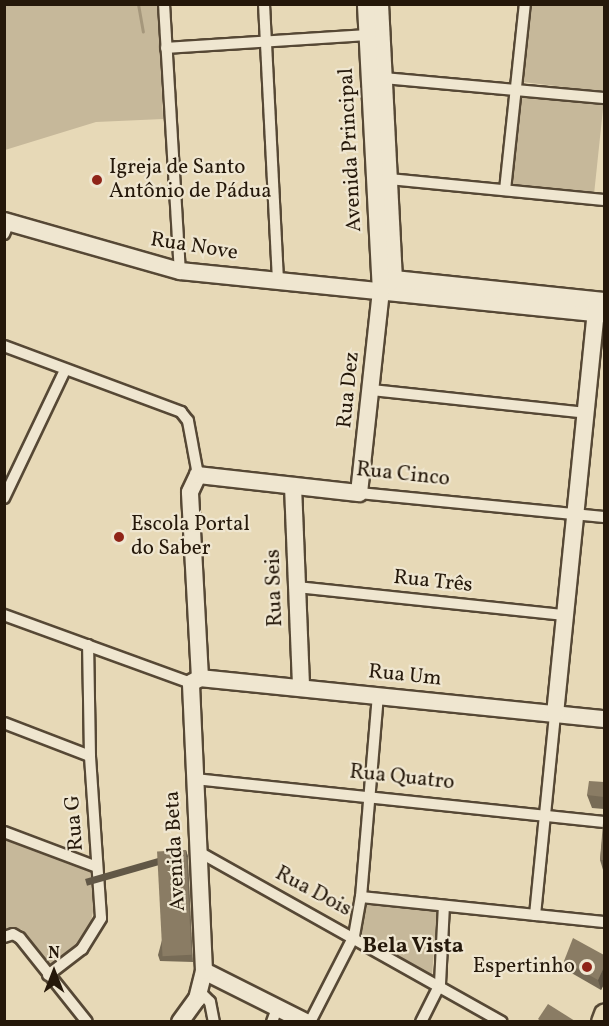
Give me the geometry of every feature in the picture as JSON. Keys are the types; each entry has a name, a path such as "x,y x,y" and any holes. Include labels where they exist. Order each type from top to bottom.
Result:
{"main road":[{"path":"601,1022 604,1014"}],"street":[{"path":"164,4 180,271"},
{"path":"264,4 278,281"},
{"path":"506,190 525,4"},
{"name":"Avenida Principal","path":"373,5 367,35 381,292"},
{"name":"Avenida Principal","path":"373,5 383,78 394,279"},
{"path":"166,48 367,35"},
{"path":"383,78 604,98"},
{"path":"389,179 604,200"},
{"name":"Rua Nove","path":"6,225 180,271 381,292"},
{"path":"381,292 394,279 601,307"},
{"path":"381,292 601,307"},
{"name":"Rua Dez","path":"359,493 381,292"},
{"path":"535,915 543,815 575,514 601,307"},
{"path":"4,346 181,412 188,421 198,475"},
{"path":"4,498 65,370"},
{"path":"372,390 586,413"},
{"name":"Rua Cinco","path":"198,475 604,517"},
{"name":"Avenida Beta","path":"180,1022 200,992 204,971 195,779 190,492 198,475"},
{"name":"Rua Seis","path":"293,486 301,688"},
{"name":"Rua Três","path":"297,587 565,615"},
{"path":"4,615 195,680"},
{"name":"Rua G","path":"48,975 82,949 97,928 100,899 90,756 88,645"},
{"name":"Rua Um","path":"195,680 301,688 604,719"},
{"path":"204,971 274,1015 308,1022 354,936 361,897 378,696"},
{"path":"4,723 90,756"},
{"name":"Rua Quatro","path":"195,779 604,822"},
{"path":"4,832 97,867"},
{"name":"Rua Dois","path":"199,852 440,984 502,1022"},
{"path":"361,897 604,922"},
{"path":"421,1022 440,984 444,906"},
{"path":"4,937 14,934 20,938 87,1022"},
{"path":"200,992 210,1002 214,1022"}],"shaded area":[{"path":"5,4 158,5 163,119 96,122 5,150"},
{"path":"532,5 604,6 604,92 523,82"},
{"path":"521,95 604,104 594,195 511,186"},
{"path":"5,839 91,872 95,902 89,931 80,944 50,967 21,929 5,929"},
{"path":"364,903 437,912 432,975 360,934"}],"building":[{"path":"589,781 604,782 604,797 587,795"},
{"path":"603,823 604,860 600,860"},
{"path":"186,850 191,955 163,956 157,852"},
{"path":"573,938 604,955 604,967 598,980 564,961"},
{"path":"548,1004 575,1022 542,1022 538,1019"}],"waterway":[{"path":"138,4 143,32"}],"place":[{"name":"Igreja de Santo Antônio de Pádua","path":"97,180"},
{"name":"Escola Portal do Saber","path":"119,537"},
{"name":"Espertinho","path":"587,967"}],"district":[{"name":"Bela Vista","path":"413,947"}]}
